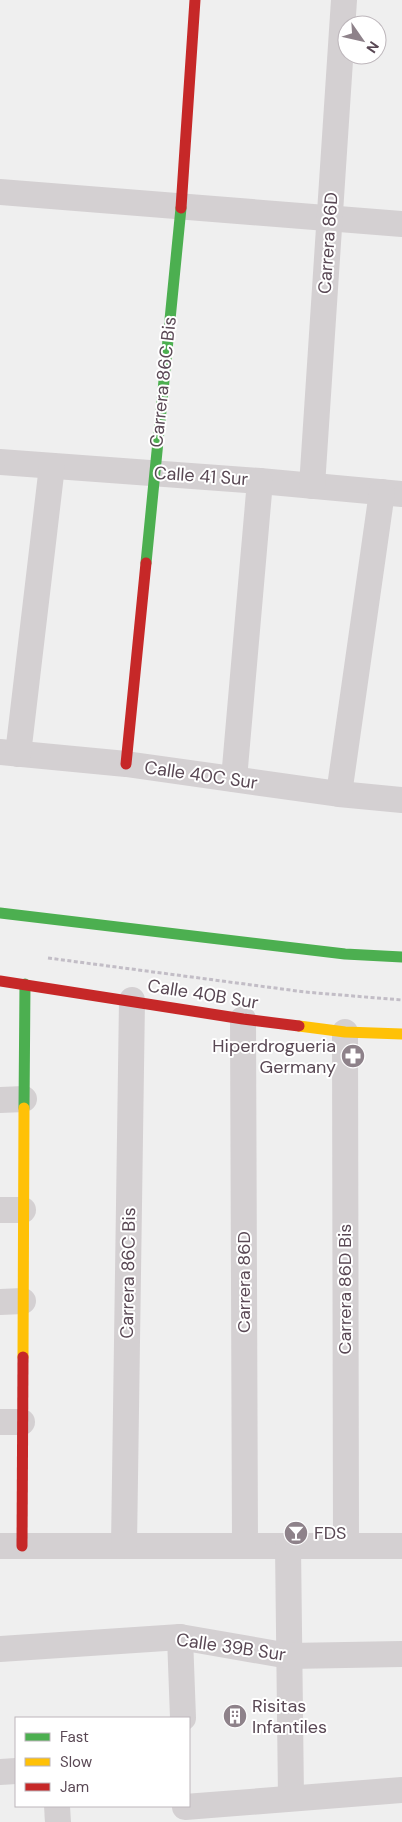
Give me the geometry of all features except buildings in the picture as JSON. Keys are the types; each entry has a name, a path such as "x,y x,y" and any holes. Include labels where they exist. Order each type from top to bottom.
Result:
{"street":[{"name":"Carrera 86C Bis","path":"126,764 181,206 195,0"},
{"name":"Carrera 86D","path":"312,486 344,0"},
{"path":"0,192 402,224"},
{"name":"Calle 41 Sur","path":"0,462 260,480 392,493"},
{"path":"9,753 52,466"},
{"path":"234,779 260,480"},
{"path":"339,794 392,493"},
{"name":"Calle 40C Sur","path":"9,753 126,764 339,794 402,800"},
{"path":"1,914 345,954 402,957"},
{"name":"Calle 40B Sur","path":"0,981 132,1000 243,1019 345,1032 402,1034"},
{"path":"25,984 12,1099 11,1546 402,1546"},
{"name":"Carrera 86C Bis","path":"124,1546 132,1000"},
{"name":"Carrera 86D","path":"243,1019 246,1546"},
{"name":"Carrera 86D Bis","path":"345,1032 346,1546"},
{"path":"288,1546 291,1798"},
{"path":"180,1637 183,1717"},
{"name":"Calle 39B Sur","path":"0,1649 180,1637 289,1656 402,1654"},
{"path":"0,1772 15,1771"},
{"path":"186,1812 235,1813 291,1798 402,1790"},
{"path":"57,1807 58,1822"}],"path":[{"path":"39,956 304,992 402,1000"}],"traffic: fast":[{"path":"146,563 181,208"},
{"path":"0,913 345,954 402,957"},
{"path":"24,1108 25,984"}],"traffic: slow":[{"path":"299,1026 345,1032 402,1034"},
{"path":"23,1357 24,1108"}],"traffic: jam":[{"path":"181,208 195,0"},
{"path":"126,764 146,563"},
{"path":"0,981 299,1026"},
{"path":"22,1546 23,1357"}],"place":[{"name":"Hiperdrogueria Germany","path":"353,1056"},
{"name":"FDS","path":"296,1533"},
{"name":"Risitas Infantiles","path":"235,1716"}]}
